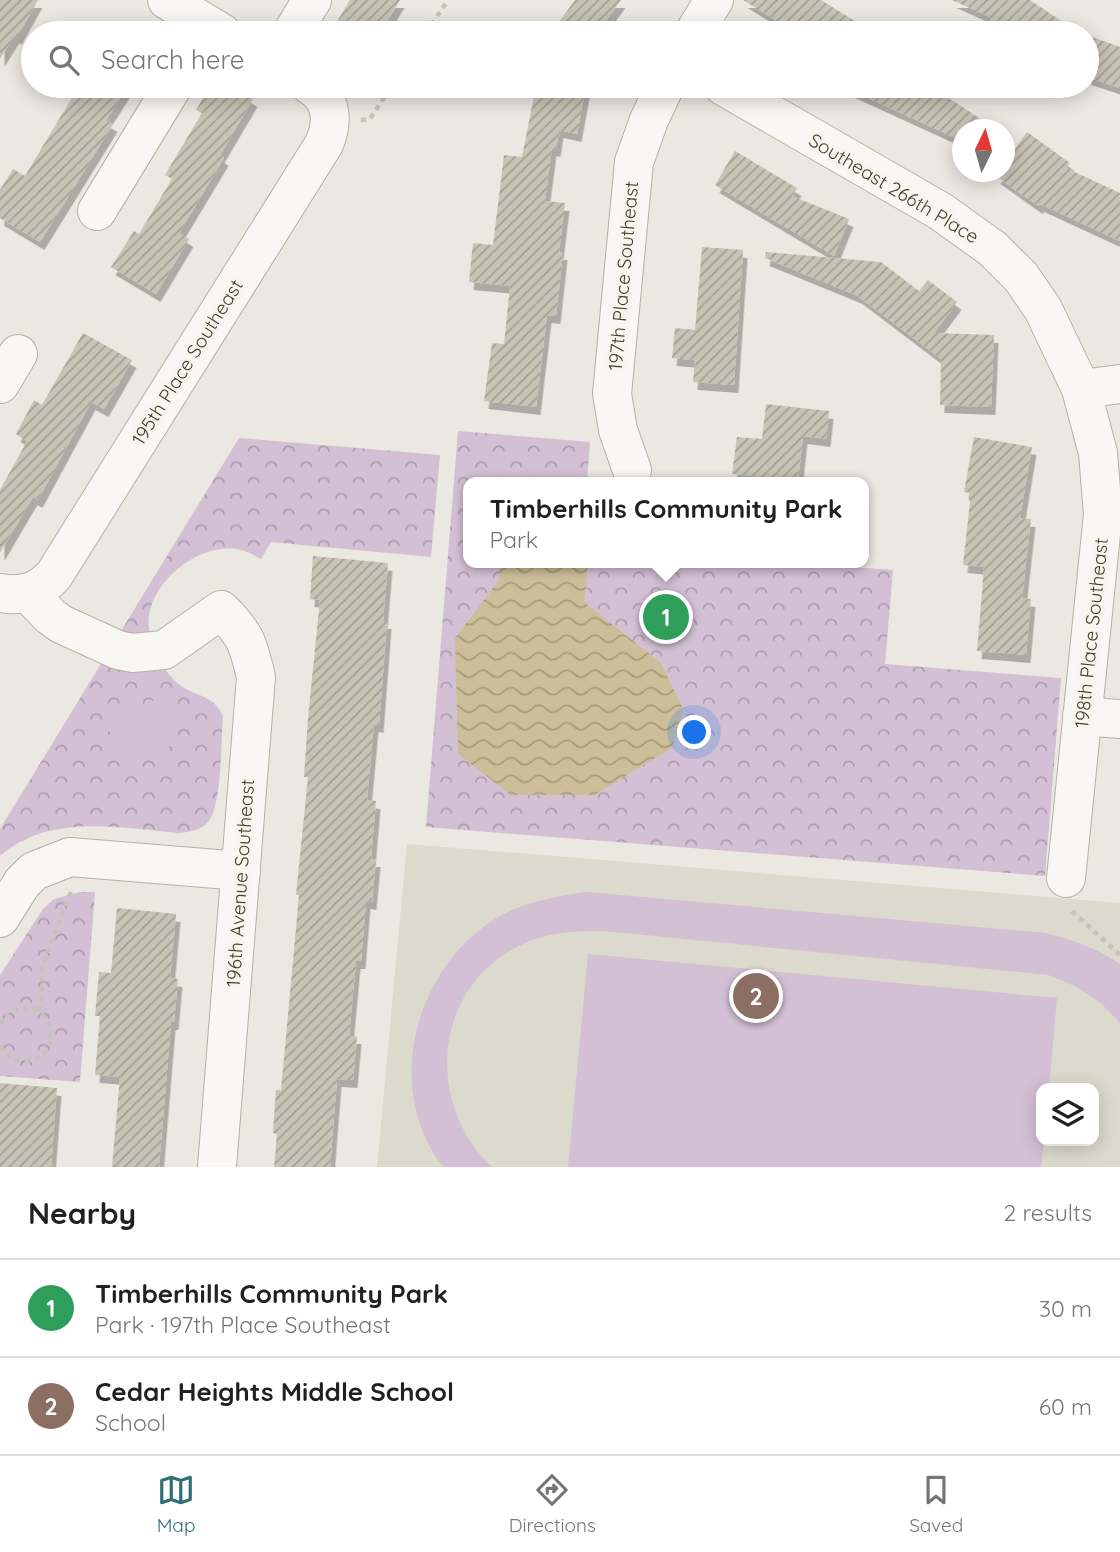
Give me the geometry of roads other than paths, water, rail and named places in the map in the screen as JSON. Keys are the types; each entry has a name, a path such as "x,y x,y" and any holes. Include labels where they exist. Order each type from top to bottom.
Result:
{"street":[{"path":"167,0 197,21"},
{"path":"299,21 312,0"},
{"path":"701,21 714,0"},
{"path":"97,211 166,98"},
{"name":"195th Place Southeast","path":"14,593 44,586 54,575 324,145 329,131 325,98"},
{"name":"197th Place Southeast","path":"632,470 618,430 612,394 634,162 659,98"},
{"name":"Southeast 266th Place","path":"744,98 940,211 993,248 1021,277 1043,309 1082,389"},
{"path":"1082,389 1120,384"},
{"name":"198th Place Southeast","path":"1066,878 1103,514 1097,453 1082,389"},
{"name":"196th Avenue Southeast","path":"14,593 61,624 118,650 132,653 164,650 221,610 247,642 256,677 217,1167"},
{"path":"1082,716 1120,719"},
{"path":"0,918 22,883 34,871 60,860 76,858 241,872"}],"water":[{"path":"500,568 587,568 584,602 661,663 683,709 672,748 594,795 511,795 458,754 455,638 499,580"}],"place":[{"name":"Timberhills Community Park","path":"666,617"},
{"name":"Cedar Heights Middle School","path":"756,996"}]}
